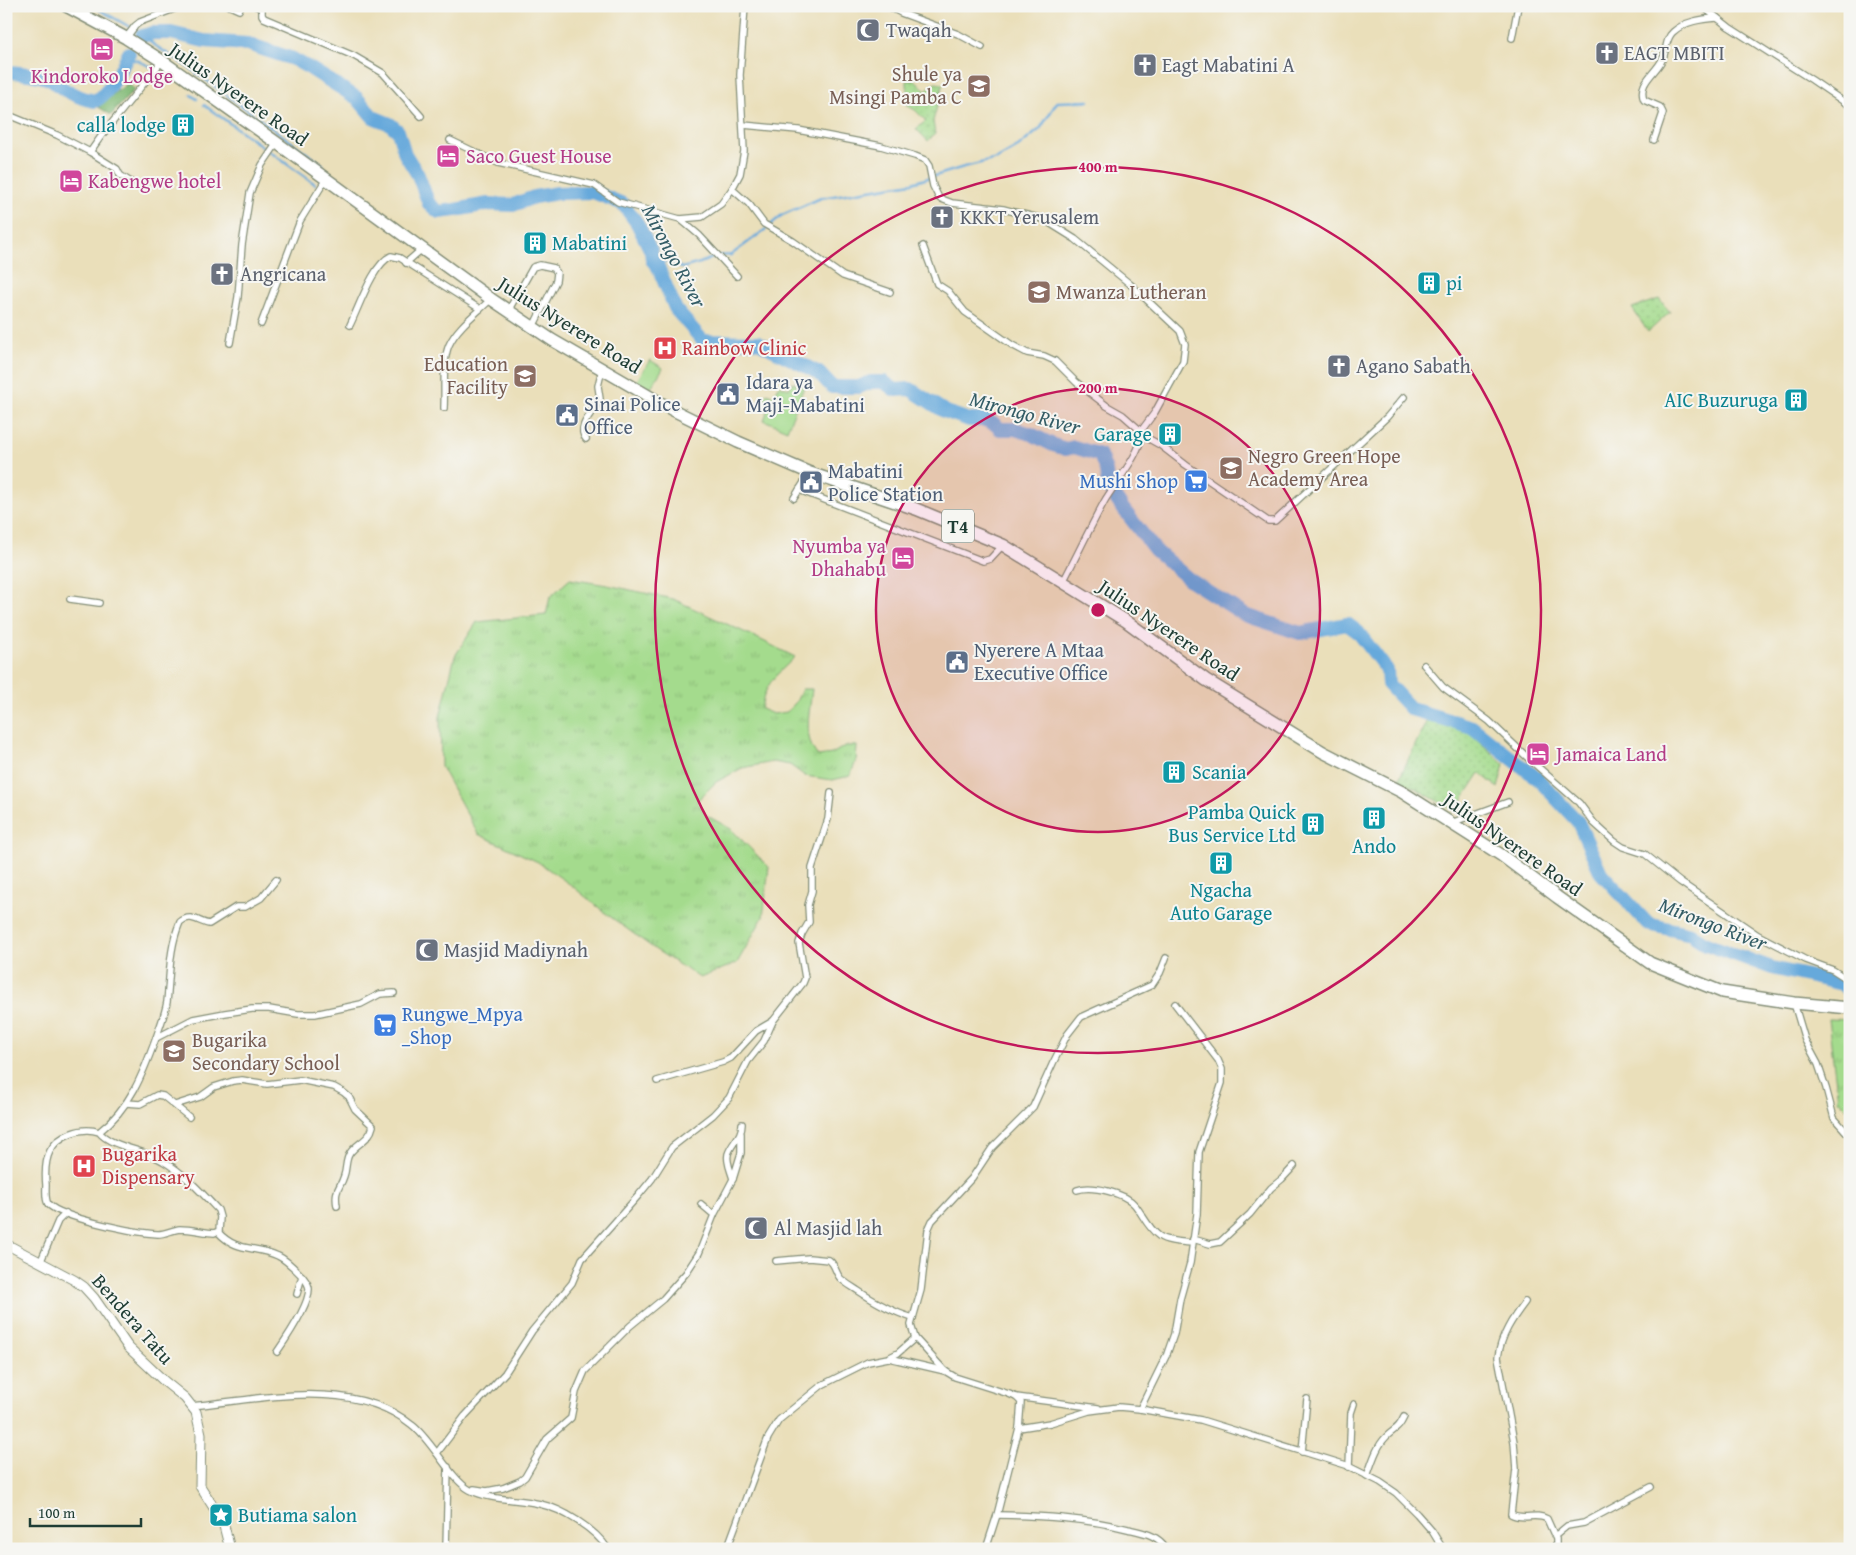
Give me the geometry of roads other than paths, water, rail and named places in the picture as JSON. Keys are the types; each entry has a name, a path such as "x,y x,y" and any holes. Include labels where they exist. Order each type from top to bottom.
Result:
{"highway":[{"name":"Julius Nyerere Road","path":"66,6 80,9 130,32 162,61 272,149 326,179 508,311 602,369 671,408 738,442 810,473 916,509 1003,546 1126,620 1206,680 1323,752 1402,792 1451,822 1501,855 1650,963 1722,992 1794,1003 1846,1008"}],"main road":[{"name":"Bendera Tatu","path":"6,1244 84,1287 94,1298 128,1347 192,1406 199,1421 201,1434 200,1486 223,1522 230,1549"}],"street":[{"path":"130,32 151,17 182,6"},
{"path":"230,6 239,10 241,6"},
{"path":"256,6 262,9 264,18 354,56 384,72 421,116"},
{"path":"450,140 498,163 594,185 618,202 680,219 702,217 721,204 732,189 740,174 743,163 740,75 745,6"},
{"path":"888,6 901,13 958,34 982,47"},
{"path":"1512,38 1518,6"},
{"path":"1702,6 1717,18 1850,106"},
{"path":"1654,140 1663,113 1660,107 1644,100 1642,92 1648,78 1664,58 1669,37 1674,31 1691,22 1717,18"},
{"path":"90,152 162,61"},
{"path":"6,114 57,135 90,152 117,169 120,175 131,182"},
{"path":"743,126 798,130 881,146 925,160 929,166 933,186 939,198 952,203 1003,209 1043,219 1075,239 1130,284 1180,331 1186,344 1183,362 1142,433 1129,465 1106,499 1063,582"},
{"path":"230,343 238,297 242,245 250,193 262,165 272,149"},
{"path":"261,324 300,221 326,179"},
{"path":"732,189 749,204 764,224 805,249 843,276 890,292"},
{"path":"680,219 699,235 737,276"},
{"path":"923,246 937,284 948,291 966,312 1012,345 1027,353 1044,356 1055,361 1076,382 1107,406 1123,415 1142,433 1186,466 1207,478 1268,521 1275,521 1387,417 1404,396"},
{"path":"406,263 423,248"},
{"path":"350,325 382,262 392,256 400,258 480,309"},
{"path":"508,311 532,267 540,265 554,268 557,273 556,281 533,327"},
{"path":"444,408 448,346 455,334 491,299"},
{"path":"586,439 583,436 582,428 600,399 598,386 602,369"},
{"path":"794,498 810,473"},
{"path":"799,490 983,561 990,559 1003,546"},
{"path":"70,599 99,603"},
{"path":"1424,665 1443,687 1490,721 1529,759 1579,803 1594,823 1614,841 1623,847 1646,854 1687,887 1758,935 1806,960 1833,970 1850,981"},
{"path":"437,1453 465,1416 505,1373 532,1331 572,1283 582,1259 652,1179 672,1147 713,1115 729,1098 748,1061 764,1041 773,1021 804,983 805,978 799,943 809,922 808,905 812,891 812,868 828,819 831,793"},
{"path":"1451,822 1508,802"},
{"path":"99,1132 110,1124 138,1085 156,1038 166,1004 172,942 180,922 189,918 199,919 209,924 236,907 245,907 261,898 276,880"},
{"path":"1103,1409 1016,1397 955,1377 946,1371 915,1338 911,1325 921,1290 928,1230 932,1222 972,1178 992,1148 1033,1107 1053,1063 1068,1035 1081,1017 1152,986 1166,958"},
{"path":"156,1038 193,1020 206,1016 252,1009 315,1014 361,1004 380,994 394,992"},
{"path":"1794,1003 1805,1040 1818,1064 1834,1118 1850,1136"},
{"path":"1140,1409 1171,1344 1180,1299 1190,1263 1197,1214 1199,1152 1217,1103 1218,1091 1222,1083 1222,1069 1218,1060 1175,1004"},
{"path":"657,1081 731,1058 756,1031 773,1021"},
{"path":"174,1105 200,1097 214,1087 224,1083 242,1080 267,1084 300,1080 343,1092 349,1096 355,1109 373,1126 370,1135 357,1146 347,1159 345,1174 337,1189 337,1206"},
{"path":"126,1103 140,1104 157,1095 164,1096 189,1117"},
{"path":"467,1489 487,1491 503,1488 520,1481 547,1438 571,1418 576,1392 585,1371 625,1331 663,1299 686,1273 699,1253 714,1216 733,1179 741,1154 742,1124"},
{"path":"218,1232 220,1230 220,1212 191,1183 164,1161 146,1152 104,1138 99,1132 89,1130 67,1134 50,1150 46,1174 46,1199 48,1204 95,1223 145,1233 162,1234 180,1230 218,1232 226,1242 283,1258 307,1283 308,1295 295,1323 277,1352"},
{"path":"733,1179 728,1155 741,1134"},
{"path":"1077,1190 1086,1188 1116,1193 1135,1204 1142,1217 1161,1237 1210,1244 1220,1242 1250,1214 1271,1188 1294,1166"},
{"path":"701,1204 714,1216"},
{"path":"40,1263 58,1221 66,1212"},
{"path":"776,1261 809,1258 829,1260 834,1265 841,1279 872,1301 894,1312 913,1318"},
{"path":"297,1294 302,1276"},
{"path":"1525,1302 1506,1330 1498,1357 1514,1442 1516,1469 1511,1514 1522,1517 1537,1515 1547,1519 1555,1536 1556,1549"},
{"path":"727,1549 768,1438 779,1420 822,1385 868,1362 888,1358 904,1349 915,1338"},
{"path":"888,1358 946,1371"},
{"path":"192,1406 286,1395 333,1395 366,1402 397,1414 414,1426 467,1489 486,1496 542,1504 589,1528 602,1540 608,1549"},
{"path":"986,1549 997,1516 1019,1428 1022,1407 1021,1402 1016,1397"},
{"path":"1302,1452 1307,1399"},
{"path":"1349,1467 1350,1413 1354,1404"},
{"path":"1019,1428 1119,1407 1201,1420 1349,1467 1380,1482 1396,1493 1432,1532 1443,1549"},
{"path":"1367,1476 1382,1442 1387,1436 1398,1429 1404,1417"},
{"path":"446,1549 448,1467"},
{"path":"1555,1536 1567,1526 1584,1523 1651,1487"},
{"path":"997,1516 1046,1516 1094,1521 1153,1535 1163,1544"}],"waterway":[{"path":"93,6 144,35"},
{"name":"Mirongo River","path":"142,36 153,33 171,33 204,41 248,44 293,59 311,69 357,98 373,117 390,124 398,131 405,154 418,175 429,204 439,212 488,204 513,205 534,197 558,193 593,192 623,204 637,223 676,310 703,341 758,342 819,373 832,387 859,387 871,382 884,382 895,390 910,389 944,411 969,420 985,420 1000,429 1015,429 1066,449 1074,447 1100,455 1106,471 1108,487 1121,506 1155,550 1190,580 1245,615 1300,633 1347,624 1358,632 1387,670 1388,684 1411,709 1472,727 1538,779 1578,822 1601,873 1648,924 1691,934 1706,944 1772,968 1842,984 1850,992"},
{"path":"148,35 153,44 195,72 323,165"},
{"name":"Mirongo River","path":"6,71 44,77 72,93 95,101 111,86 129,53"},
{"path":"126,60 137,60 153,68"},
{"path":"159,73 166,77"},
{"path":"191,95 197,99"},
{"path":"652,260 667,262 682,268 717,256 731,255 782,215 821,198 912,183 997,159 1018,147 1040,129 1057,102 1089,101"},
{"path":"204,105 315,184"}],"place":[{"name":"Twaqah","path":"868,30"},
{"name":"Kindoroko Lodge","path":"102,49"},
{"name":"EAGT MBITI","path":"1607,53"},
{"name":"Eagt Mabatini A","path":"1145,65"},
{"name":"Shule ya Msingi Pamba C","path":"979,86"},
{"name":"calla lodge","path":"183,125"},
{"name":"Saco Guest House","path":"448,156"},
{"name":"Kabengwe hotel","path":"71,181"},
{"name":"KKKT Yerusalem","path":"942,217"},
{"name":"Mabatini","path":"535,243"},
{"name":"Angricana","path":"222,274"},
{"name":"pi","path":"1429,283"},
{"name":"Mwanza Lutheran","path":"1039,292"},
{"name":"Rainbow Clinic","path":"665,348"},
{"name":"Agano Sabath","path":"1339,366"},
{"name":"Education Facility","path":"525,376"},
{"name":"Idara ya Maji-Mabatini","path":"728,394"},
{"name":"AIC Buzuruga","path":"1796,400"},
{"name":"Sinai Police Office","path":"567,415"},
{"name":"Garage","path":"1170,434"},
{"name":"Negro Green Hope Academy Area","path":"1231,468"},
{"name":"Mushi Shop","path":"1196,481"},
{"name":"Mabatini Police Station","path":"811,482"},
{"name":"Nyumba ya Dhahabu","path":"903,558"},
{"name":"Nyerere A Mtaa Executive Office","path":"957,662"},
{"name":"Jamaica Land","path":"1538,754"},
{"name":"Scania","path":"1174,772"},
{"name":"Ando","path":"1374,818"},
{"name":"Pamba Quick Bus Service Ltd","path":"1313,824"},
{"name":"Ngacha Auto Garage","path":"1221,863"},
{"name":"Masjid Madiynah","path":"427,950"},
{"name":"Rungwe_Mpya _Shop","path":"385,1025"},
{"name":"Bugarika Secondary School","path":"174,1051"},
{"name":"Bugarika Dispensary","path":"84,1166"},
{"name":"Al Masjid lah","path":"756,1228"},
{"name":"Butiama salon","path":"221,1515"}]}
